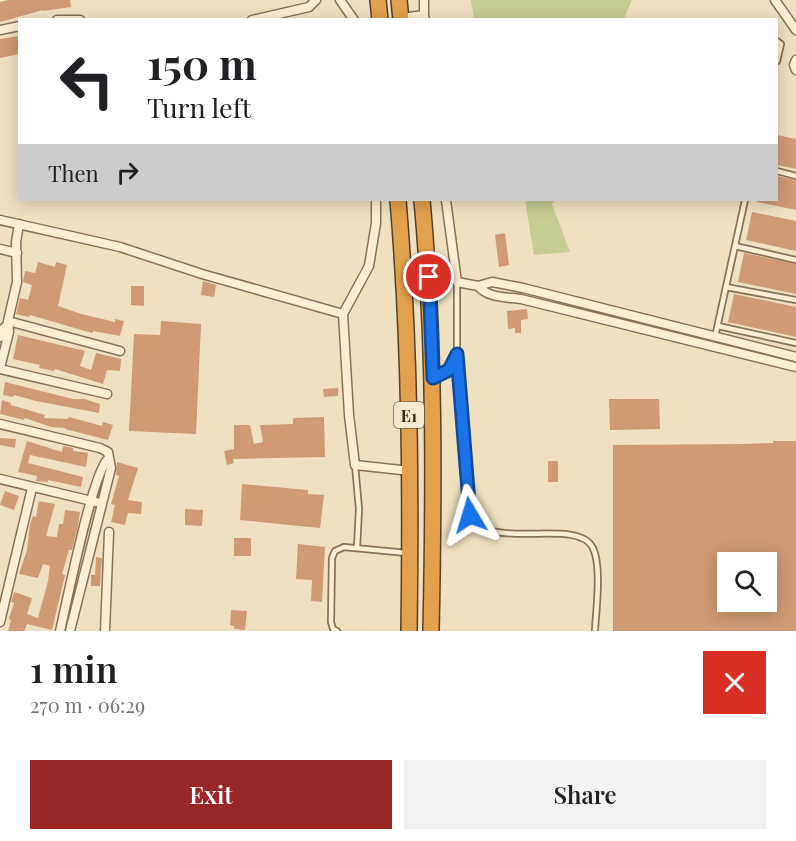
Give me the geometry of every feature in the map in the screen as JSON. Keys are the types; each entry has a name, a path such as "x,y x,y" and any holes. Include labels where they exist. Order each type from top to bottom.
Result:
{"highway":[{"path":"378,0 381,18"},
{"path":"399,0 401,18"},
{"name":"E1","path":"398,201 403,261 411,471 409,631"},
{"name":"E1","path":"422,201 429,277 433,378 434,520 430,631"}],"street":[{"path":"261,18 309,7 316,0"},
{"path":"340,0 353,18"},
{"path":"424,0 424,17"},
{"path":"775,0 796,30"},
{"path":"0,30 18,26"},
{"path":"796,60 794,65 796,70"},
{"path":"376,201 376,223 369,266 342,314 355,465 411,471"},
{"path":"446,201 457,282 478,286 492,282 524,288 796,357"},
{"path":"0,220 120,248 342,314"},
{"path":"0,337 8,323 17,282 16,242 19,224"},
{"path":"0,249 17,253"},
{"path":"478,286 490,294 521,299 796,367"},
{"path":"8,323 120,351"},
{"path":"8,323 9,332 0,368 107,394"},
{"path":"0,424 100,448 108,452 111,468 70,631"},
{"path":"60,631 102,465 108,459"},
{"path":"0,479 101,503"},
{"path":"0,622 32,488"},
{"path":"105,631 109,532"}],"lane":[{"path":"778,42 781,44 778,57"},
{"path":"778,171 796,176"},
{"path":"715,337 745,201"},
{"path":"735,246 796,260"},
{"path":"457,282 457,354 470,515 474,523 488,531 552,533 582,538 589,543 597,564 595,631"},
{"path":"726,287 796,300"},
{"path":"718,326 796,343"},
{"path":"433,378 449,370 457,354"},
{"path":"355,465 359,509 357,548"},
{"path":"337,631 331,622 332,558 335,551 344,547 410,553"}],"green space":[{"path":"471,0 632,0 624,18 474,18"},
{"path":"525,201 554,201 552,204 570,252 534,255"}],"building":[{"path":"70,0 71,7 43,10 0,22 0,2"},
{"path":"18,36 18,54 0,58 0,39"},
{"path":"778,135 796,139 796,169 778,165"},
{"path":"778,176 796,180 796,210 757,202 778,201"},
{"path":"752,212 796,221 796,251 746,240"},
{"path":"505,233 509,265 499,267 495,235"},
{"path":"744,253 796,264 796,294 738,282"},
{"path":"38,262 55,267 56,262 67,265 58,306 115,322 115,319 124,321 120,336 93,331 93,333 30,315 29,317 16,314 20,298 28,300 32,285 23,282 25,271 35,273"},
{"path":"203,281 216,285 214,297 201,295"},
{"path":"131,286 144,286 144,306 131,305"},
{"path":"734,294 796,307 796,337 728,322"},
{"path":"527,309 528,319 521,320 521,333 515,333 515,328 508,329 507,311"},
{"path":"161,321 201,324 196,434 129,431 134,334 160,335"},
{"path":"18,335 85,351 80,366 91,370 96,353 121,359 120,371 107,370 103,384 13,359"},
{"path":"5,382 100,404 99,413 14,395 13,397 3,395"},
{"path":"338,388 338,396 324,397 323,389"},
{"path":"609,399 659,399 660,429 610,430"},
{"path":"2,400 45,415 44,418 68,419 69,417 102,426 103,422 113,425 108,440 66,428 51,427 25,418 24,420 0,414"},
{"path":"324,417 325,457 233,459 234,463 227,465 224,451 234,449 234,425 250,425 254,444 263,442 260,425 293,424 293,418"},
{"path":"0,438 16,439 15,448 0,445"},
{"path":"27,441 62,452 63,446 73,448 73,451 88,453 86,467 30,455 28,463 83,477 81,487 48,480 48,482 36,481 37,476 18,472"},
{"path":"796,441 796,631 613,631 613,445 743,444"},
{"path":"548,461 558,461 558,482 548,482"},
{"path":"117,462 138,468 128,500 142,502 141,514 128,513 125,525 111,522 115,505 111,504 119,476 116,475"},
{"path":"242,484 308,490 308,494 324,495 320,528 240,520"},
{"path":"5,491 19,496 14,510 0,505"},
{"path":"39,501 55,504 46,536 57,537 59,524 63,524 65,510 80,512 78,526 72,550 69,550 62,574 65,575 52,630 27,624 24,631 8,631 14,592 32,598 27,614 38,618 48,581 50,566 43,564 38,578 19,574 27,550 30,525 33,516 36,517"},
{"path":"185,509 203,510 202,526 185,525"},
{"path":"234,538 251,538 251,556 234,556"},
{"path":"298,544 325,547 322,602 311,601 312,580 296,579"},
{"path":"96,557 102,558 100,586 91,586 91,575 95,575"},
{"path":"231,610 247,611 245,630 234,629 234,626 230,625"}],"route":[{"path":"429,277 433,378 452,368 457,354 470,515"}]}
